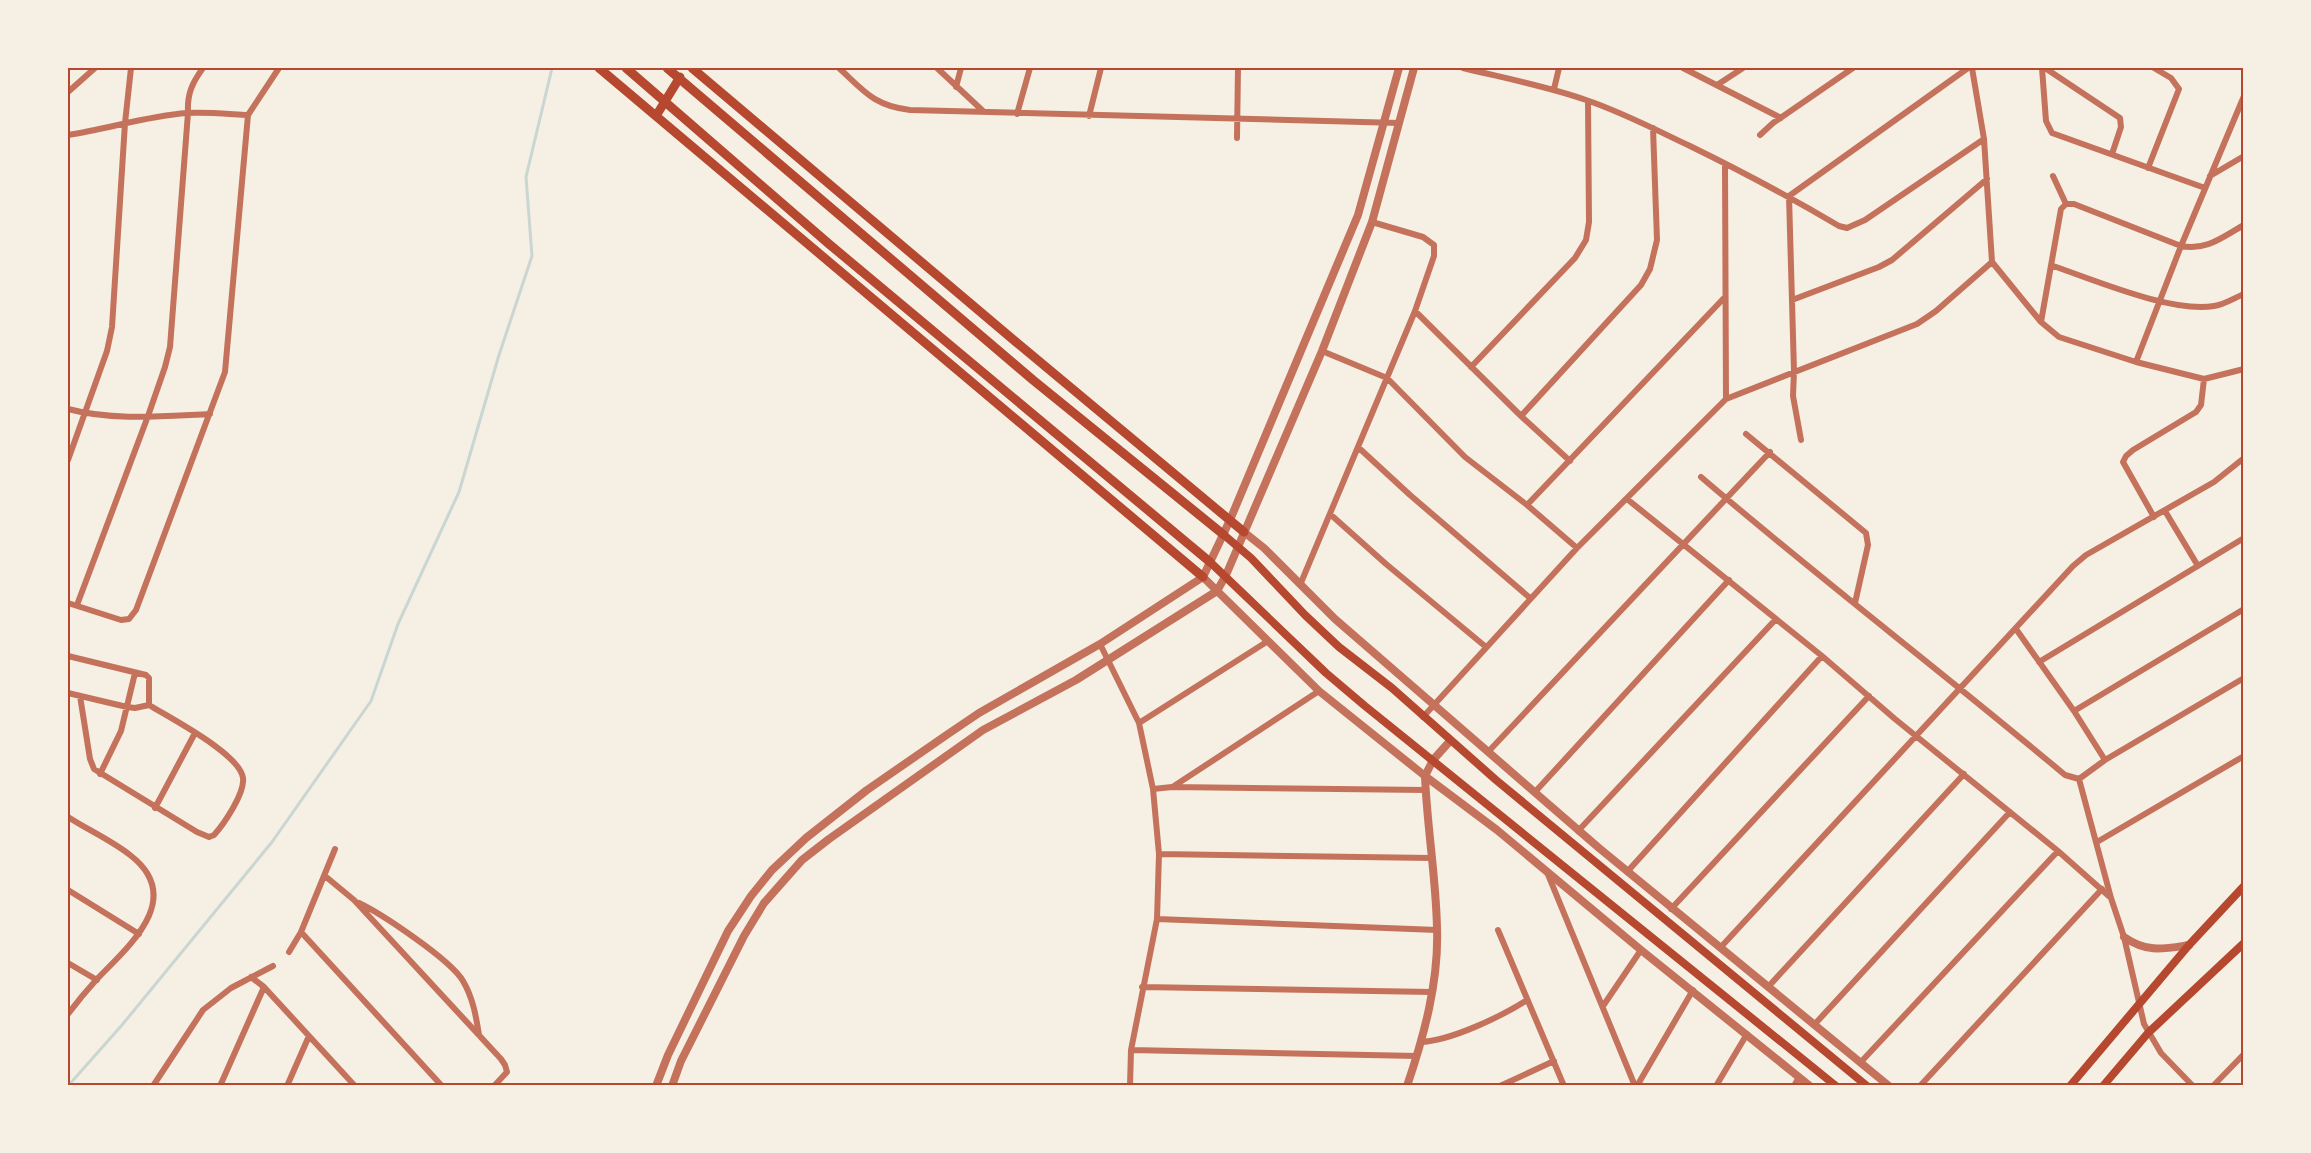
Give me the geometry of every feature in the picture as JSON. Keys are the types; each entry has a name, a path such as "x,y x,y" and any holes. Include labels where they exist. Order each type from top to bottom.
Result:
{"main road":[{"path":"599,68 1203,577"},
{"path":"626,68 829,244 1226,575 1343,688 1836,1086"},
{"path":"667,68 1005,356 1238,547 1321,632 1392,688 1450,741 1867,1086"},
{"path":"692,68 1244,532"},
{"path":"656,116 680,77"},
{"path":"1005,356 1016,342"},
{"path":"1034,436 1046,424"},
{"path":"2070,1086 2189,945 2244,886"},
{"path":"2103,1086 2148,1033 2244,943"}],"street":[{"path":"68,92 95,68"},
{"path":"68,460 107,351 112,327 130,68"},
{"path":"76,605 148,416 170,347 188,113 187,98 190,88 203,68"},
{"path":"68,603 121,620 129,619 136,610 210,414 228,359 248,115 279,68"},
{"path":"839,68 868,96 883,105 910,110 1399,123"},
{"path":"937,68 984,111"},
{"path":"956,87 961,68"},
{"path":"1017,114 1030,68"},
{"path":"1089,116 1101,68"},
{"path":"1236,138 1238,68"},
{"path":"656,1086 668,1055 728,931 751,896 772,870 833,815 948,734 979,713 1100,644 1203,577 1224,535 1358,215 1399,68"},
{"path":"672,1086 681,1060 744,936 764,903 802,860 983,730 1109,660 1217,591 1226,575 1322,351 1372,222 1414,68"},
{"path":"1463,68 1487,70 1588,100 1653,128 1789,196 1839,226 1847,228 1855,226 1984,139"},
{"path":"1554,89 1559,68"},
{"path":"1683,68 1781,118"},
{"path":"1717,86 1743,68"},
{"path":"1760,135 1853,68"},
{"path":"1789,196 1968,68"},
{"path":"1972,68 1984,139 1992,262 2041,322 2059,337 2136,362 2204,379 2244,369"},
{"path":"2043,68 2048,128 2058,136 2205,188"},
{"path":"2043,68 2120,118 2121,127 2112,154"},
{"path":"2148,168 2179,89 2171,78 2154,68"},
{"path":"2136,362 2181,246 2244,96"},
{"path":"1471,367 1575,258 1586,240 1589,222 1588,100"},
{"path":"68,135 188,113 248,115"},
{"path":"1521,416 1641,285 1650,269 1657,240 1653,128"},
{"path":"2210,176 2244,156"},
{"path":"1725,164 1725,399"},
{"path":"2054,176 2066,204"},
{"path":"1792,300 1892,260 1987,179"},
{"path":"1789,196 1793,396 1802,440"},
{"path":"2041,322 2053,266 2061,209 2066,204 2074,204 2194,249 2207,246 2244,225"},
{"path":"1300,585 1415,312 1434,256 1434,245 1423,237 1372,222"},
{"path":"1423,717 1577,548 1725,399 1917,324 1936,311 1992,262"},
{"path":"2053,266 2159,301 2189,308 2216,306 2244,294"},
{"path":"1527,505 1724,298"},
{"path":"1415,312 1521,416 1570,460"},
{"path":"1322,351 1387,378 1465,457 1527,505 1577,548"},
{"path":"2154,517 2123,462 2133,450 2196,412 2201,405 2204,379"},
{"path":"68,409 85,414 148,416 210,414"},
{"path":"1746,434 1866,533 1868,545 1855,603"},
{"path":"1359,448 1530,598"},
{"path":"1488,752 1770,452"},
{"path":"1720,948 2080,560 2214,482 2244,458"},
{"path":"1701,477 2065,775 2079,779"},
{"path":"1627,499 1822,656 2058,851 2111,898"},
{"path":"2164,511 2198,566"},
{"path":"1330,514 1486,647"},
{"path":"1244,532 1335,619 1578,831 1889,1086"},
{"path":"2039,662 2244,538"},
{"path":"1203,577 1319,691 1545,869 1641,950 1810,1086"},
{"path":"1535,792 1729,580"},
{"path":"2074,711 2244,609"},
{"path":"1578,831 1776,619"},
{"path":"2016,628 2105,760"},
{"path":"1139,723 1268,641"},
{"path":"1100,644 1139,723 1153,789 1159,854 1157,919 1131,1050 1130,1086"},
{"path":"68,656 144,674 149,678 149,705"},
{"path":"1627,872 1822,656"},
{"path":"100,774 121,731 135,673"},
{"path":"2079,779 2105,760 2244,678"},
{"path":"1172,786 1319,691"},
{"path":"68,693 127,707 149,705 223,751 241,770 243,786 221,828 214,835 203,836 100,774 91,764 80,696"},
{"path":"1671,909 1869,696"},
{"path":"155,808 195,733"},
{"path":"1407,1086 1417,1056 1431,992 1437,930 1425,776 1433,760 1450,741"},
{"path":"2097,842 2244,756"},
{"path":"1768,987 1965,774"},
{"path":"2079,779 2111,898 2124,937 2148,1033 2161,1053 2193,1086"},
{"path":"1153,789 1172,786 1425,790"},
{"path":"1814,1025 2010,812"},
{"path":"68,817 130,855 150,880 153,902 151,915 139,934 68,1014"},
{"path":"1590,858 1599,848"},
{"path":"289,952 301,932 335,849"},
{"path":"1860,1063 2058,851"},
{"path":"1159,854 1432,858"},
{"path":"1545,869 1636,1086"},
{"path":"325,876 354,900 479,1035 507,1069 505,1076 494,1086"},
{"path":"1920,1086 2102,889"},
{"path":"68,890 139,934"},
{"path":"354,900 386,918 456,971 470,995 479,1035"},
{"path":"1157,919 1437,930"},
{"path":"1498,930 1564,1086"},
{"path":"301,932 442,1086"},
{"path":"2124,937 2137,945 2150,948 2164,949 2189,945"},
{"path":"1603,1006 1641,950"},
{"path":"68,963 97,980"},
{"path":"153,1086 203,1010 231,988 273,966"},
{"path":"251,977 264,987 354,1085"},
{"path":"220,1086 264,987"},
{"path":"1142,987 1431,992"},
{"path":"1636,1086 1693,990"},
{"path":"1420,1042 1435,1041 1508,1012 1527,1000"},
{"path":"1716,1086 1747,1034"},
{"path":"287,1086 309,1036"},
{"path":"1829,1056 1838,1045"},
{"path":"1131,1050 1417,1056"},
{"path":"2213,1086 2244,1054"},
{"path":"1500,1086 1554,1061"},
{"path":"1794,1086 1799,1077"}],"waterway":[{"path":"68,1086 122,1025 272,842 371,701 398,624 459,492 499,355 532,256 526,177 552,68"}]}
